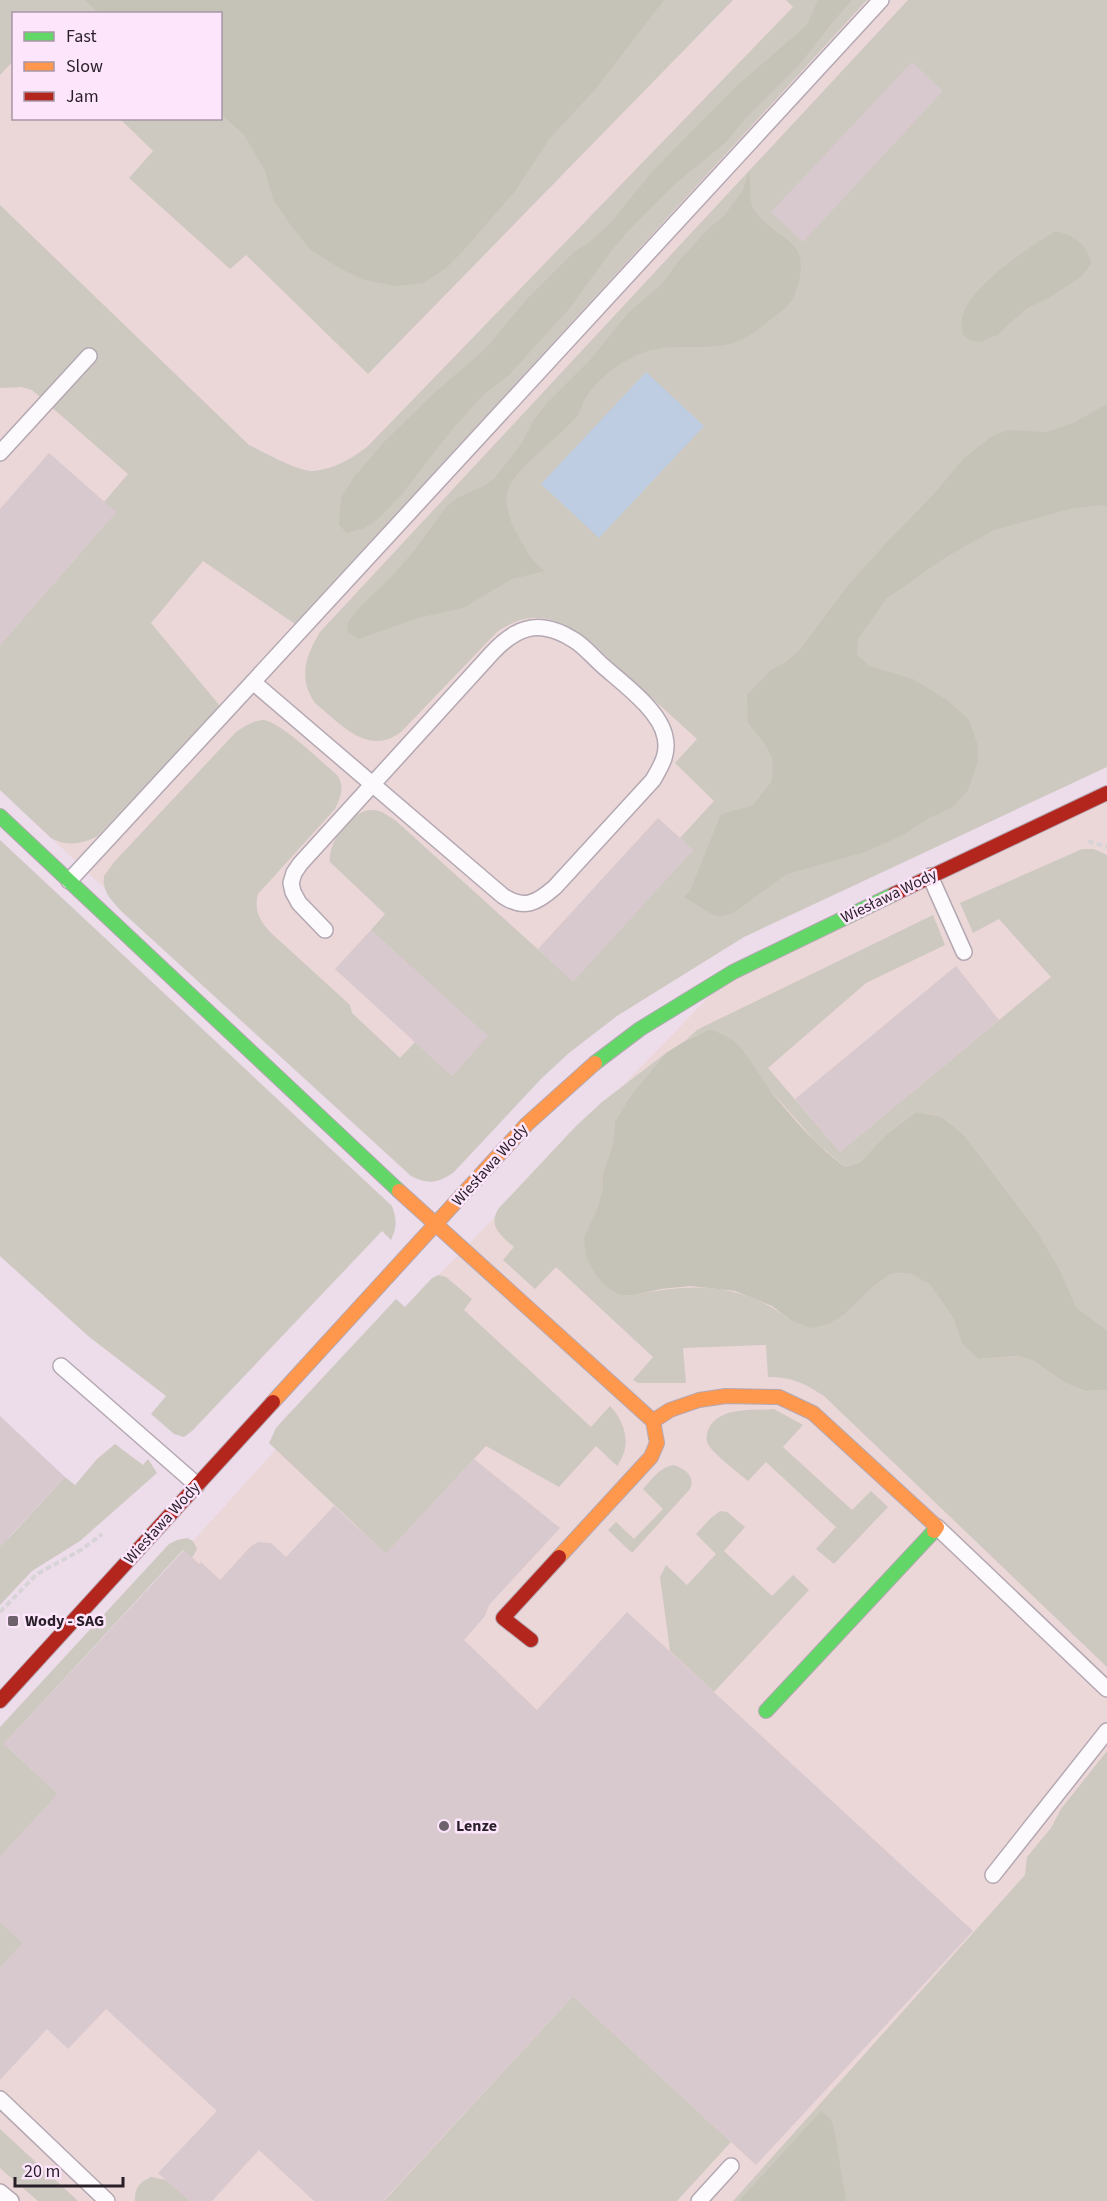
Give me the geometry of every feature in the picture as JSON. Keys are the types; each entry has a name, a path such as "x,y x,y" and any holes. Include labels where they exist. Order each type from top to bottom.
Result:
{"street":[{"name":"Wiesława Wody","path":"0,1701 527,1124 583,1072 640,1029 733,972 1107,793"},
{"path":"0,816 436,1225 652,1421 657,1443 651,1457 503,1618 531,1641"},
{"path":"652,1421 670,1410 699,1400 726,1396 779,1397 813,1413 937,1527 766,1711"}],"lane":[{"path":"69,881 881,0"},
{"path":"0,453 89,356"},
{"path":"253,682 373,784 503,896 522,904 545,896 555,887 645,791 666,756 665,735 659,722 645,705 574,640 543,628 531,628 515,633 504,641 373,784 300,864 294,873 291,883 293,892 299,903 325,930"},
{"path":"930,876 964,952"},
{"path":"61,1366 197,1485"},
{"path":"937,1527 1107,1689"},
{"path":"993,1875 1107,1731"},
{"path":"0,2099 107,2201"},
{"path":"699,2201 731,2166"},
{"path":"0,2192 11,2201"}],"path":[{"path":"1080,840 1095,842 1107,847"},
{"path":"0,1612 37,1574 81,1550 104,1533"}],"shaded area":[{"path":"0,0 1107,0 739,770 690,891 456,1137 411,1176 0,790"},
{"path":"0,0 733,0 368,374 246,255 230,269 129,178 153,151 121,120 222,120 222,12 12,12 12,62 0,75"},
{"path":"85,0 664,0 594,91 550,138 515,191 464,250 445,269 424,283 397,286 364,280 341,269 310,249 273,199 265,171 244,135 222,115 222,12 98,12"},
{"path":"786,0 867,0 295,624 203,561 151,623 220,706 98,836 74,843 63,843 51,838 0,790 0,645 116,512 104,502 128,474 32,390 21,387 0,388 0,205 249,445 299,468 314,471 329,468 350,459 368,446 793,7"},
{"path":"818,0 852,0 800,64 746,118 726,142 674,185 629,230 569,309 509,375 483,395 450,432 403,493 378,519 365,528 347,533 339,525 341,498 354,477 384,442 432,395 486,348 526,300 574,252 590,242 612,221 651,173 732,90 807,25"},
{"path":"908,0 1107,0 1107,767 744,937 617,1016 569,1053 542,1078 454,1172 433,1182 417,1179 411,1176 121,911 106,891 104,876 115,861 236,732 255,721 262,720 279,727 312,753 338,776 341,789 335,809 258,894 258,914 270,932 350,1005 352,1013 400,1058 415,1042 452,1076 487,1036 371,930 385,914 330,862 332,846 342,828 365,811 379,811 395,820 573,981 693,850 680,838 714,801 675,763 697,739 588,640 566,626 544,618 521,620 497,632 401,732 389,739 377,741 356,735 316,704 310,695 305,677 311,650 320,632"},
{"path":"749,171 750,196 755,211 764,222 797,250 800,273 796,291 789,304 755,332 739,341 712,347 671,347 643,352 604,376 585,399 578,415 518,473 507,492 507,508 513,525 529,555 545,571 512,579 463,608 418,618 359,639 347,632 348,622 357,610 414,551 447,506 457,498 494,479 522,443 533,421 546,404 590,360 628,313 662,284 677,263 710,227 724,216 743,190"},
{"path":"1056,231 1074,238 1087,251 1091,264 1081,277 1047,299 1027,308 997,335 980,342 969,340 963,335 962,320 974,295 1000,270"},
{"path":"1107,404 1107,507 1102,505 1070,509 994,530 946,557 886,599 858,639 857,655 869,666 913,679 947,700 969,720 977,743 978,761 968,790 953,807 929,818 901,836 865,852 787,874 733,913 713,915 684,897 690,891 721,814 752,806 772,781 773,759 762,740 748,723 747,695 771,670 786,662 799,651 849,584 932,496 964,458 991,437 1007,430 1047,432 1073,423"},
{"path":"1107,794 1107,2201 0,2201 0,1749 193,1541 360,1356 733,972"},
{"path":"0,840 392,1206 394,1211 396,1223 391,1240 382,1231 184,1437 174,1434 151,1414 166,1396 88,1336 0,1256"},
{"path":"1082,849 1094,849 1107,855 1107,1330 1077,1308 1037,1231 964,1135 942,1117 916,1112 887,1134 859,1163 845,1167 816,1142 770,1090 697,1035 685,1041 697,1030 933,915 945,945 866,983 768,1068 840,1152 1051,977 999,919 973,933 960,903"},
{"path":"709,1030 731,1039 747,1055 773,1094 790,1114 816,1142 845,1167 859,1163 887,1134 916,1112 942,1117 964,1135 1037,1231 1059,1269 1077,1308 1107,1330 1107,1390 1086,1391 1065,1383 1034,1361 1019,1356 978,1359 962,1344 953,1318 929,1284 909,1273 890,1274 845,1314 828,1324 810,1328 789,1319 772,1306 735,1291 691,1286 635,1295 620,1295 605,1286 586,1257 584,1237 598,1206 603,1186 602,1177 613,1143 615,1121 631,1095 666,1053"},
{"path":"666,1053 631,1095 615,1121 613,1143 602,1177 603,1186 598,1206 584,1237 635,1295 676,1288 716,1289 753,1298 789,1319 845,1314 890,1274 909,1273 929,1284 953,1318 962,1344 978,1359 1019,1356 1034,1361 1065,1383 1086,1391 1107,1390 1107,1667 824,1396 798,1382 768,1377 766,1345 683,1348 686,1383 638,1383 633,1380 653,1357 556,1267 535,1289 503,1260 514,1247 500,1234 495,1225 494,1220 499,1208 576,1126 602,1102"},
{"path":"438,1275 446,1277 472,1299 464,1310 591,1427 610,1406 620,1420 626,1443 617,1466 596,1446 559,1487 486,1446 386,1554 269,1443 276,1428 396,1299 405,1307 432,1278"},
{"path":"774,1409 803,1425 783,1447 852,1510 871,1491 888,1507 834,1564 816,1549 836,1527 766,1462 748,1481 719,1457 707,1442 709,1428 721,1416 738,1411"},
{"path":"115,1444 143,1465 148,1459 157,1473 80,1541 32,1571 0,1605 0,1533 8,1539 65,1477 75,1485 97,1459"},
{"path":"673,1465 688,1473 691,1480 690,1489 632,1553 608,1530 616,1522 634,1539 663,1509 643,1489 660,1471"},
{"path":"720,1511 727,1512 745,1527 724,1551 772,1596 793,1575 809,1590 714,1692 670,1651 660,1577 666,1565 687,1585 716,1554 696,1534"},
{"path":"187,1538 193,1541 197,1549 192,1558 183,1550 4,1744 58,1794 0,1857 0,1727 169,1544"},
{"path":"1107,1751 1107,2201 733,2201 1025,1875 1027,1857"},
{"path":"0,1922 23,1943 0,1968"},
{"path":"573,1996 731,2142 677,2201 384,2201"},
{"path":"821,2111 831,2119 835,2133 846,2201 739,2201"},
{"path":"0,2129 78,2201 38,2201 0,2168"},
{"path":"151,2177 166,2180 190,2201 135,2201 138,2186"}],"water":[{"path":"646,372 704,426 599,538 541,484"}],"building":[{"path":"912,62 943,91 803,242 771,212"},
{"path":"49,453 116,512 0,645 0,509"},
{"path":"658,818 693,850 573,982 538,949"},
{"path":"371,930 488,1036 452,1076 335,969"},
{"path":"956,966 999,1020 840,1152 795,1099"},
{"path":"0,1416 65,1477 0,1547"},
{"name":"Lenze","path":"474,1459 560,1528 489,1605 485,1616 464,1640 537,1710 627,1612 973,1931 756,2165 573,1996 383,2201 314,2201 259,2150 212,2201 190,2201 158,2173 217,2111 106,2009 68,2049 47,2029 0,2080 0,1968 23,1943 0,1922 0,1857 58,1794 4,1744 184,1550 220,1580 251,1546 258,1542 271,1543 286,1557 334,1506 386,1554"}],"traffic: fast":[{"path":"0,816 399,1191"},
{"path":"595,1063 640,1029 733,972 894,894"},
{"path":"766,1711 934,1531"}],"traffic: slow":[{"path":"273,1402 527,1124 595,1063"},
{"path":"399,1191 653,1421 657,1443 651,1457 559,1557"},
{"path":"653,1421 670,1410 699,1400 726,1396 779,1397 813,1413 937,1527 934,1531"}],"traffic: jam":[{"path":"894,894 1107,793"},
{"path":"0,1701 273,1402"},
{"path":"531,1640 503,1618 559,1557"}],"place":[{"name":"Wody - SAG","path":"13,1621"},
{"name":"Lenze","path":"444,1826"}]}
